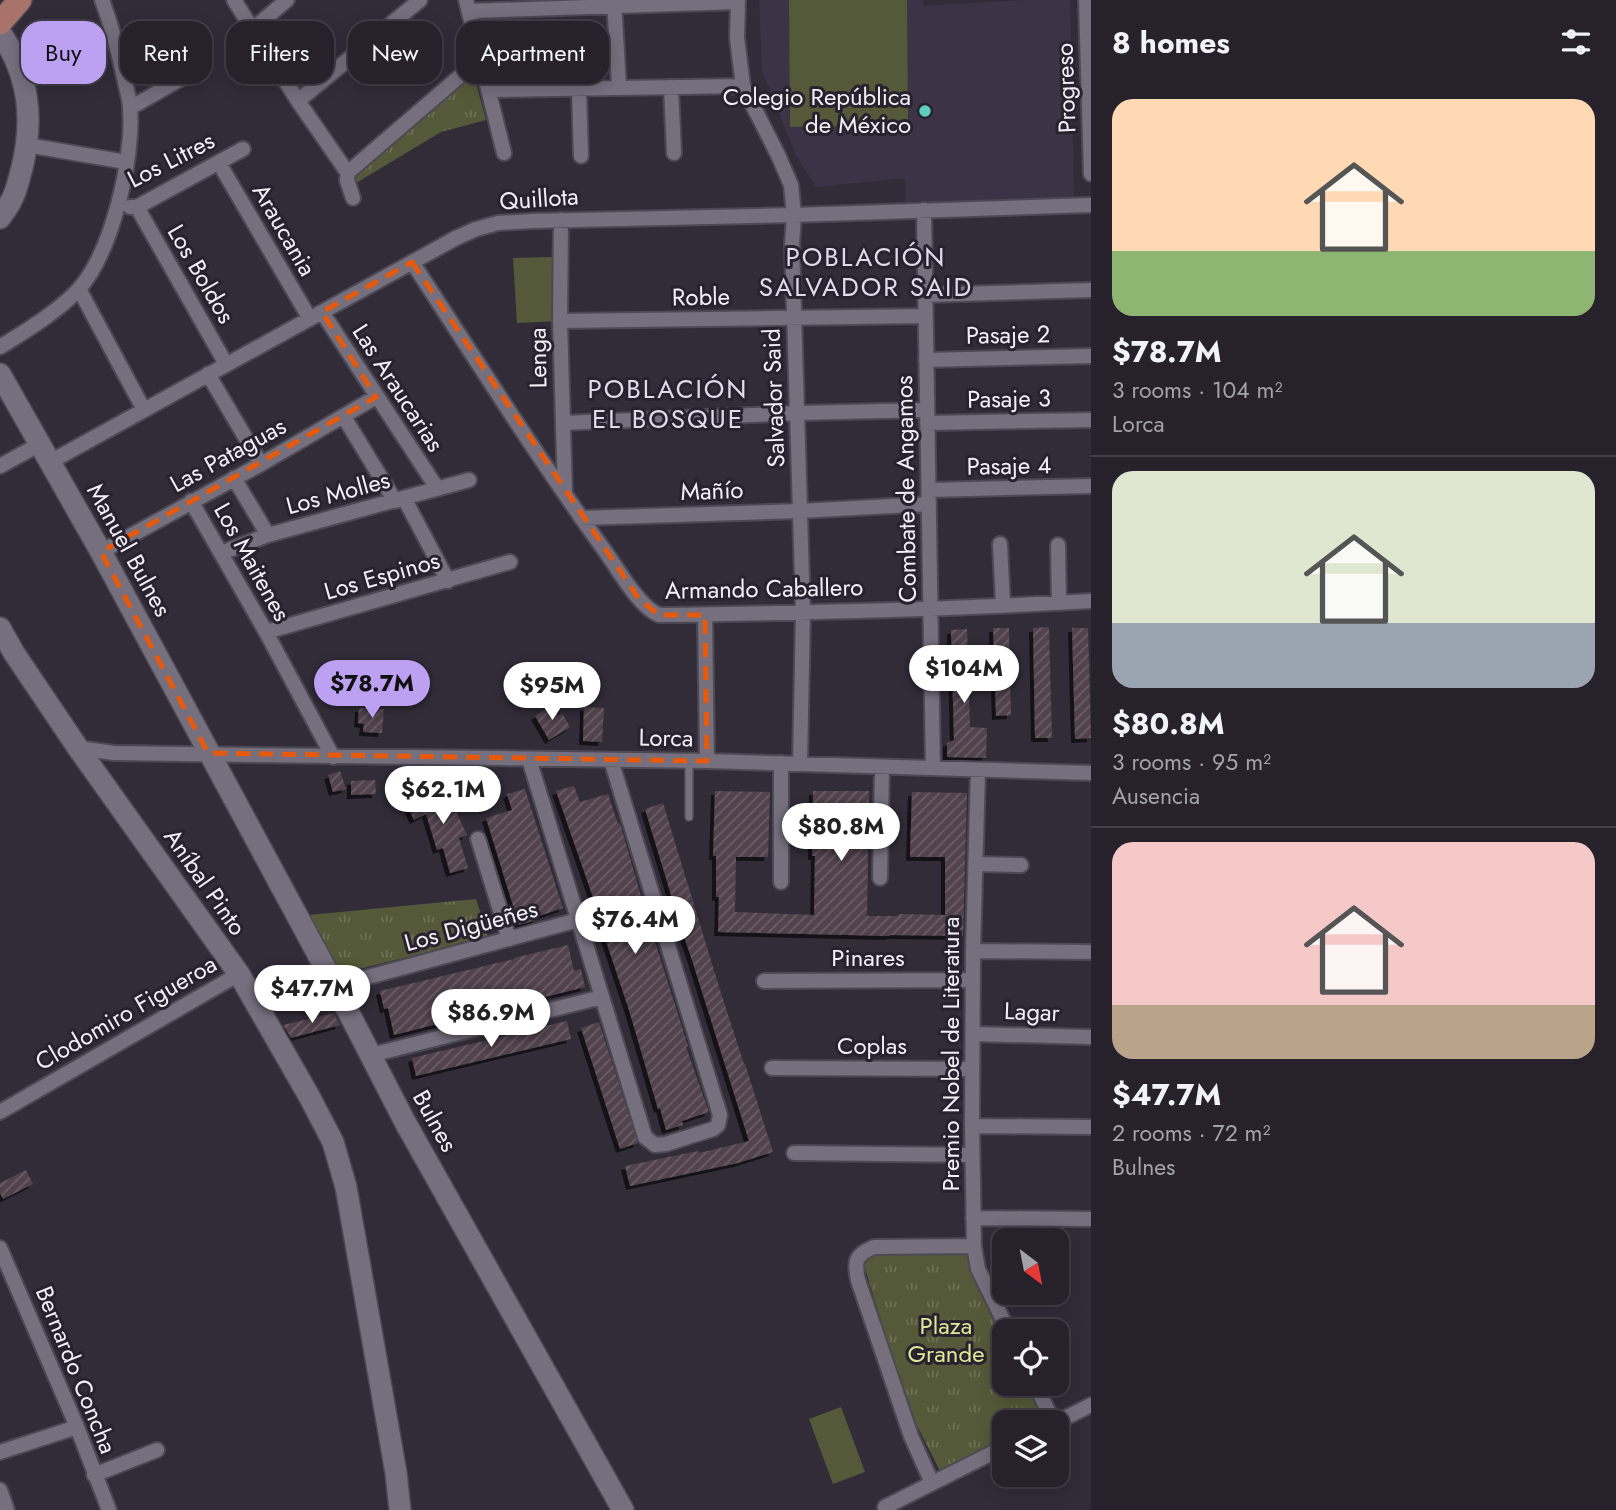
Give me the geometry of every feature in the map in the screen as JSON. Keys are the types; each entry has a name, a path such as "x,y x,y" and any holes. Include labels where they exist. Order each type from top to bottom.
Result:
{"main road":[{"path":"0,23 20,0"}],"street":[{"path":"0,347 52,312 79,289 104,247 119,206 129,146 130,108 113,30 102,0"},
{"path":"234,0 248,21"},
{"path":"262,21 286,0"},
{"path":"298,101 420,0"},
{"name":"Progreso","path":"1086,0 1091,174"},
{"path":"467,5 737,1"},
{"name":"Salvador Said","path":"737,1 737,38 743,86 791,185 794,215 792,244 803,612 800,764"},
{"path":"614,4 619,88"},
{"path":"0,32 23,82 28,113 27,145 12,199 0,218"},
{"path":"348,171 456,80"},
{"path":"130,108 172,84"},
{"path":"287,84 348,171"},
{"path":"488,84 504,153"},
{"path":"489,90 743,86"},
{"path":"671,87 674,153"},
{"path":"579,89 581,156"},
{"path":"27,145 126,162"},
{"name":"Los Litres","path":"119,206 137,207 243,149"},
{"name":"Araucania","path":"219,163 316,315"},
{"path":"348,171 347,180 353,198"},
{"name":"Quillota","path":"0,466 45,453 144,410 412,262 476,229 498,223 1091,205"},
{"name":"Los Boldos","path":"137,207 226,364"},
{"name":"Combate de Angamos","path":"923,210 933,768"},
{"name":"Lenga","path":"561,220 560,321 565,495"},
{"name":"Armando Caballero","path":"412,262 565,495 639,599 652,612 659,615 705,615 1091,601"},
{"path":"79,289 144,410"},
{"path":"925,295 1091,290"},
{"name":"Las Araucarias","path":"316,315 376,397 437,488"},
{"name":"Roble","path":"560,321 925,316"},
{"name":"Pasaje 2","path":"926,360 1091,356"},
{"name":"Manuel Bulnes","path":"0,374 101,552 208,753"},
{"path":"208,374 261,464"},
{"name":"Las Pataguas","path":"101,552 376,397"},
{"name":"Pasaje 3","path":"563,424 797,413 1091,420"},
{"path":"344,417 400,500 448,581"},
{"name":"Los Maitenes","path":"234,478 268,536"},
{"name":"Los Molles","path":"221,553 268,536 469,480"},
{"name":"Pasaje 4","path":"929,497 1091,486"},
{"name":"Mañío","path":"581,518 800,511 929,497"},
{"name":"Los Maitenes","path":"191,501 333,757"},
{"path":"1000,544 1003,605"},
{"path":"1058,545 1059,603"},
{"name":"Los Espinos","path":"266,632 510,562"},
{"path":"705,615 707,761"},
{"name":"Aníbal Pinto","path":"0,628 78,748 239,974 333,1142 346,1187 397,1473 400,1510"},
{"name":"Lorca","path":"78,748 114,753 707,761 1091,773"},
{"path":"98,776 102,763 114,753"},
{"name":"Bulnes","path":"208,753 412,1134 623,1510"},
{"path":"528,759 645,1137 655,1144 666,1144 707,1132 719,1125 719,1110 611,760"},
{"path":"781,763 781,883"},
{"path":"880,878 882,767"},
{"name":"Premio Nobel de Literatura","path":"978,770 972,1069 974,1247 978,1269 1003,1319"},
{"path":"478,839 509,939"},
{"path":"976,864 1021,865"},
{"name":"Los Digüeñes","path":"335,986 578,920"},
{"path":"973,951 1091,952"},
{"name":"Clodomiro Figueroa","path":"0,1112 239,974"},
{"name":"Pinares","path":"764,981 973,980"},
{"path":"370,1055 602,997"},
{"name":"Lagar","path":"973,1034 1091,1037"},
{"name":"Coplas","path":"772,1068 972,1069"},
{"path":"972,1126 1091,1127"},
{"path":"794,1153 972,1155"},
{"path":"973,1218 1091,1219"},
{"path":"932,1483 911,1436 858,1280 856,1260 864,1251 874,1247 974,1247"},
{"name":"Bernardo Concha","path":"0,1248 77,1427 108,1510"},
{"path":"1069,1416 1091,1405"},
{"path":"0,1452 77,1427"},
{"path":"94,1475 157,1450"},
{"path":"885,1507 992,1453"}],"lane":[{"path":"689,761 689,817"}],"highlighted area":[{"path":"412,262 639,599 659,615 705,615 707,761 208,753 101,552 376,397 322,312"}],"shaded area":[{"name":"Colegio República de México","path":"759,0 923,0 923,6 1070,0 1074,199 905,204 905,178 816,187 795,153 762,70"}],"green space":[{"path":"789,0 907,0 908,125 790,127"},
{"path":"459,84 476,84 486,120 441,132 356,183 352,175"},
{"path":"555,257 560,321 517,323 513,258"},
{"path":"476,899 488,937 347,972 336,966 309,915"},
{"name":"Plaza Grande","path":"873,1251 971,1255 998,1319 992,1319 992,1396 1034,1396 1040,1410 992,1410 992,1444 940,1471 906,1404 864,1265"},
{"path":"841,1407 865,1472 833,1484 809,1419"}],"building":[{"path":"1049,627 1052,738 1035,738 1033,628"},
{"path":"993,628 1009,628 1011,715 996,716"},
{"path":"1072,628 1088,628 1091,738 1075,739"},
{"path":"967,629 970,727 987,728 986,758 947,757 947,743 954,740 951,630"},
{"path":"552,705 558,716 562,713 570,727 549,740 535,716"},
{"path":"584,707 604,708 602,742 583,741"},
{"path":"359,708 384,709 382,733 363,732 364,724 358,723"},
{"path":"340,771 346,789 333,792 328,775"},
{"path":"491,774 496,793 474,797 470,779"},
{"path":"375,780 376,794 351,795 351,781"},
{"path":"574,786 580,802 608,794 618,824 620,823 688,1046 686,1047 709,1112 682,1121 683,1125 666,1130 660,1108 658,1109 602,923 556,791"},
{"path":"445,787 467,835 459,838 468,868 450,873 443,848 437,850 426,814 414,820 406,804"},
{"path":"525,789 563,908 519,925 486,818 512,810 507,794"},
{"path":"715,791 770,792 768,857 736,857 735,912 814,915 813,791 869,791 867,916 945,915 945,857 910,857 912,792 967,793 963,936 718,932 719,897 716,897 716,856 713,856"},
{"path":"663,803 773,1152 738,1163 630,1186 625,1166 749,1141 645,809"},
{"path":"568,945 574,971 581,969 585,987 394,1035 388,1008 384,1009 380,991"},
{"path":"334,1013 340,1025 291,1038 283,1025"},
{"path":"567,1021 571,1039 416,1076 412,1058"},
{"path":"599,1022 638,1143 620,1149 581,1028"},
{"path":"26,1170 33,1184 3,1199 0,1183"}],"place":[{"name":"Colegio República de México","path":"925,111"}],"district":[{"name":"POBLACIÓN SALVADOR SAID","path":"866,272"},
{"name":"POBLACIÓN EL BOSQUE","path":"668,404"}]}
